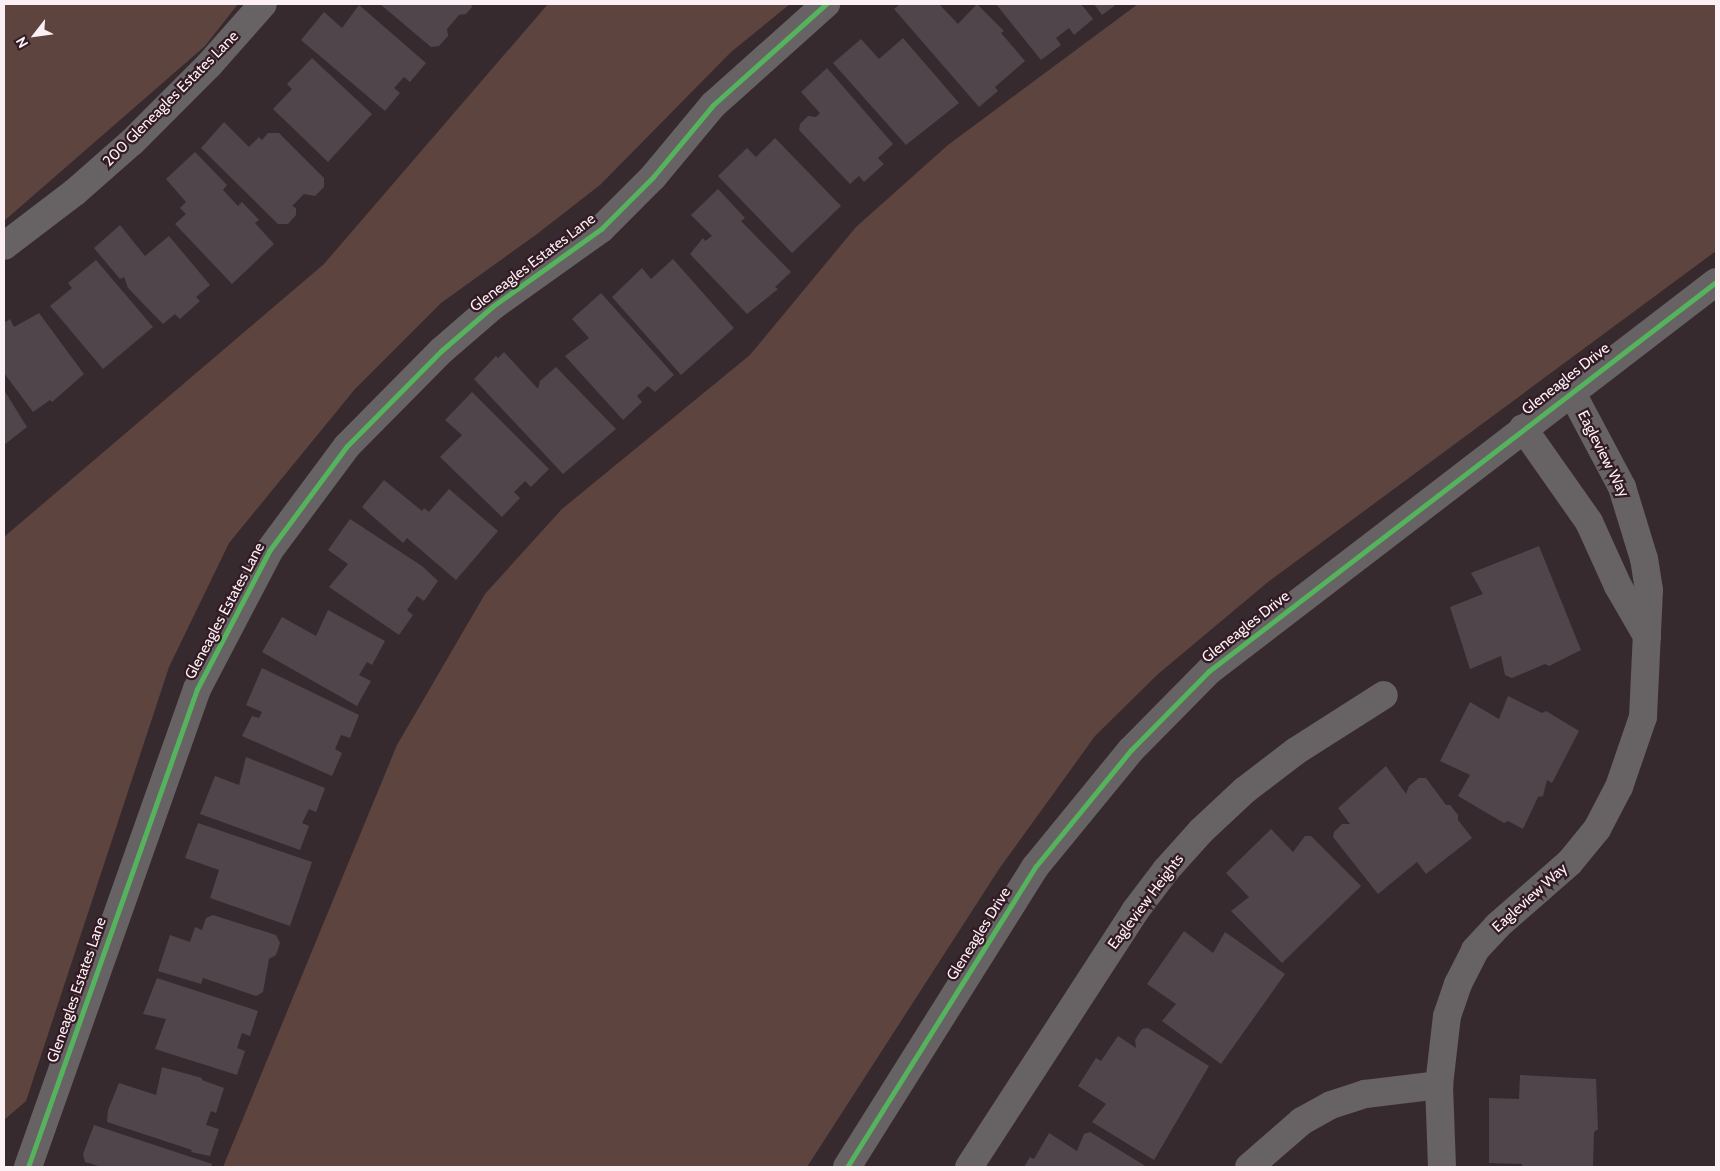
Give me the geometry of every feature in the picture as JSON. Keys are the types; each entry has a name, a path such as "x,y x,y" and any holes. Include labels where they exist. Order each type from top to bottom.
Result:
{"street":[{"name":"200 Gleneagles Estates Lane","path":"4,246 75,192 132,142 209,65 263,4"},
{"name":"Gleneagles Estates Lane","path":"28,1167 197,689 269,551 347,446 441,351 492,306 601,229 653,176 712,105 826,4"},
{"name":"Gleneagles Drive","path":"847,1167 1036,866 1131,750 1209,671 1571,390 1716,282"},
{"name":"Eagleview Way","path":"1442,1167 1439,1085 1447,1016 1458,984 1476,950 1523,901 1570,862 1597,829 1619,786 1643,717 1649,590 1634,520 1622,487 1571,390"},
{"path":"1523,428 1589,522 1618,586 1647,636"},
{"name":"Eagleview Heights","path":"969,1167 1135,911 1178,857 1239,796 1296,750 1384,695"},
{"path":"1249,1167 1302,1121 1331,1105 1365,1094 1439,1085"}],"shaded area":[{"path":"4,4 238,4 205,46 4,221"},
{"path":"548,4 790,4 731,52 600,185 537,234 441,303 355,389 229,543 169,667 26,1101 4,1120 4,537 324,264"},
{"path":"1138,4 1716,4 1716,251 1268,582 1158,674 1095,736 999,869 807,1167 223,1167 397,745 485,594 562,509 750,355 856,227 948,145"}],"building":[{"path":"380,4 471,4 472,7 466,14 459,15 447,29 448,36 439,46 431,47"},
{"path":"900,4 939,4 958,24 977,4 1004,31 1001,33 1025,61 995,87 998,91 979,107 894,9"},
{"path":"996,4 1081,4 1093,19 1074,35 1069,28 1056,38 1061,45 1041,60"},
{"path":"1094,4 1117,4 1102,15"},
{"path":"359,5 426,63 410,82 404,77 394,88 400,93 385,111 301,40 324,12 342,28"},
{"path":"903,38 959,103 906,145 833,63 861,39 879,59"},
{"path":"312,58 372,114 328,162 273,109 292,89 287,84"},
{"path":"827,68 893,144 878,158 884,164 864,182 859,176 850,184 799,130 800,124 808,116 816,117 820,113 801,92"},
{"path":"224,122 249,147 259,137 262,140 268,133 279,133 324,178 324,187 315,196 304,194 292,206 296,208 296,215 288,224 278,224 201,148"},
{"path":"775,138 841,206 792,253 718,176 747,148 756,157"},
{"path":"195,152 227,185 223,190 238,206 242,202 259,220 255,223 274,244 232,284 175,224 186,214 180,208 186,202 166,179"},
{"path":"718,189 745,218 741,221 791,272 775,287 778,289 747,314 690,254 703,238 705,241 712,236 691,215"},
{"path":"120,225 145,256 169,236 210,285 196,297 200,301 180,319 175,314 163,324 128,288 124,277 120,279 94,248"},
{"path":"673,259 734,328 681,375 612,297 642,268 651,279"},
{"path":"96,260 153,327 103,369 50,306 72,288 68,283"},
{"path":"601,293 674,375 655,392 648,386 637,396 642,402 623,420 565,356 589,338 572,319"},
{"path":"39,313 84,374 52,402 50,400 33,412 4,373 4,323 10,319 14,327"},
{"path":"504,352 538,389 540,381 556,367 616,429 563,474 474,379 496,356 498,358"},
{"path":"4,390 27,427 4,445"},
{"path":"472,392 549,469 531,487 525,481 514,492 520,498 502,517 440,457 462,435 445,420"},
{"path":"384,480 422,511 424,508 429,512 449,489 498,531 456,580 407,538 403,543 362,507"},
{"path":"350,519 422,566 438,581 424,601 417,596 407,610 413,615 399,635 329,587 348,564 328,550"},
{"path":"1539,546 1581,650 1549,666 1545,664 1512,678 1505,675 1501,656 1470,669 1450,607 1483,594 1471,573"},
{"path":"328,610 385,641 372,665 367,662 359,675 371,681 357,706 262,652 282,617 316,636"},
{"path":"262,668 359,715 350,738 341,735 335,749 342,753 332,776 242,736 252,716 259,718 262,712 246,705"},
{"path":"1508,696 1542,713 1546,711 1579,731 1552,783 1547,780 1543,796 1538,797 1523,829 1508,821 1504,823 1458,796 1470,775 1440,761 1470,702 1499,719"},
{"path":"246,757 325,788 316,812 309,809 302,823 309,826 300,850 200,814 215,776 239,785"},
{"path":"1386,766 1406,794 1409,786 1419,778 1426,778 1446,805 1450,805 1458,815 1458,820 1472,838 1426,874 1417,862 1378,894 1333,837 1334,832 1342,824 1350,824 1338,808"},
{"path":"198,823 312,862 290,926 210,898 219,870 185,858"},
{"path":"1271,829 1293,852 1305,836 1311,836 1361,886 1282,963 1231,911 1249,897 1226,873"},
{"path":"213,915 276,935 280,943 276,955 269,959 263,992 256,996 203,978 201,984 158,971 170,935 190,942 195,927 202,930 206,918"},
{"path":"1184,931 1213,953 1225,932 1285,974 1221,1064 1162,1021 1176,1004 1147,984"},
{"path":"157,978 258,1011 250,1036 242,1033 237,1048 245,1051 237,1075 155,1049 166,1019 143,1014"},
{"path":"1148,1028 1209,1066 1154,1160 1092,1122 1106,1104 1078,1086 1096,1058 1101,1061 1118,1036 1136,1048 1135,1040 1142,1029"},
{"path":"162,1067 202,1078 202,1080 224,1088 216,1113 211,1111 206,1125 219,1129 210,1156 191,1152 192,1150 107,1122 108,1110 119,1083 156,1095"},
{"path":"1520,1075 1596,1079 1598,1129 1594,1132 1593,1167 1522,1167 1522,1164 1489,1163 1489,1098 1519,1099"},
{"path":"94,1125 212,1164 211,1167 102,1167 85,1162 83,1154"},
{"path":"1090,1132 1147,1167 1024,1167 1030,1157 1034,1159 1049,1133 1077,1151 1084,1134"}],"cycle path":[{"path":"28,1167 197,689 269,551 347,446 441,351 493,306 601,229 653,177 713,105 826,4"},
{"path":"847,1167 1036,866 1131,750 1209,671 1716,282"}]}
